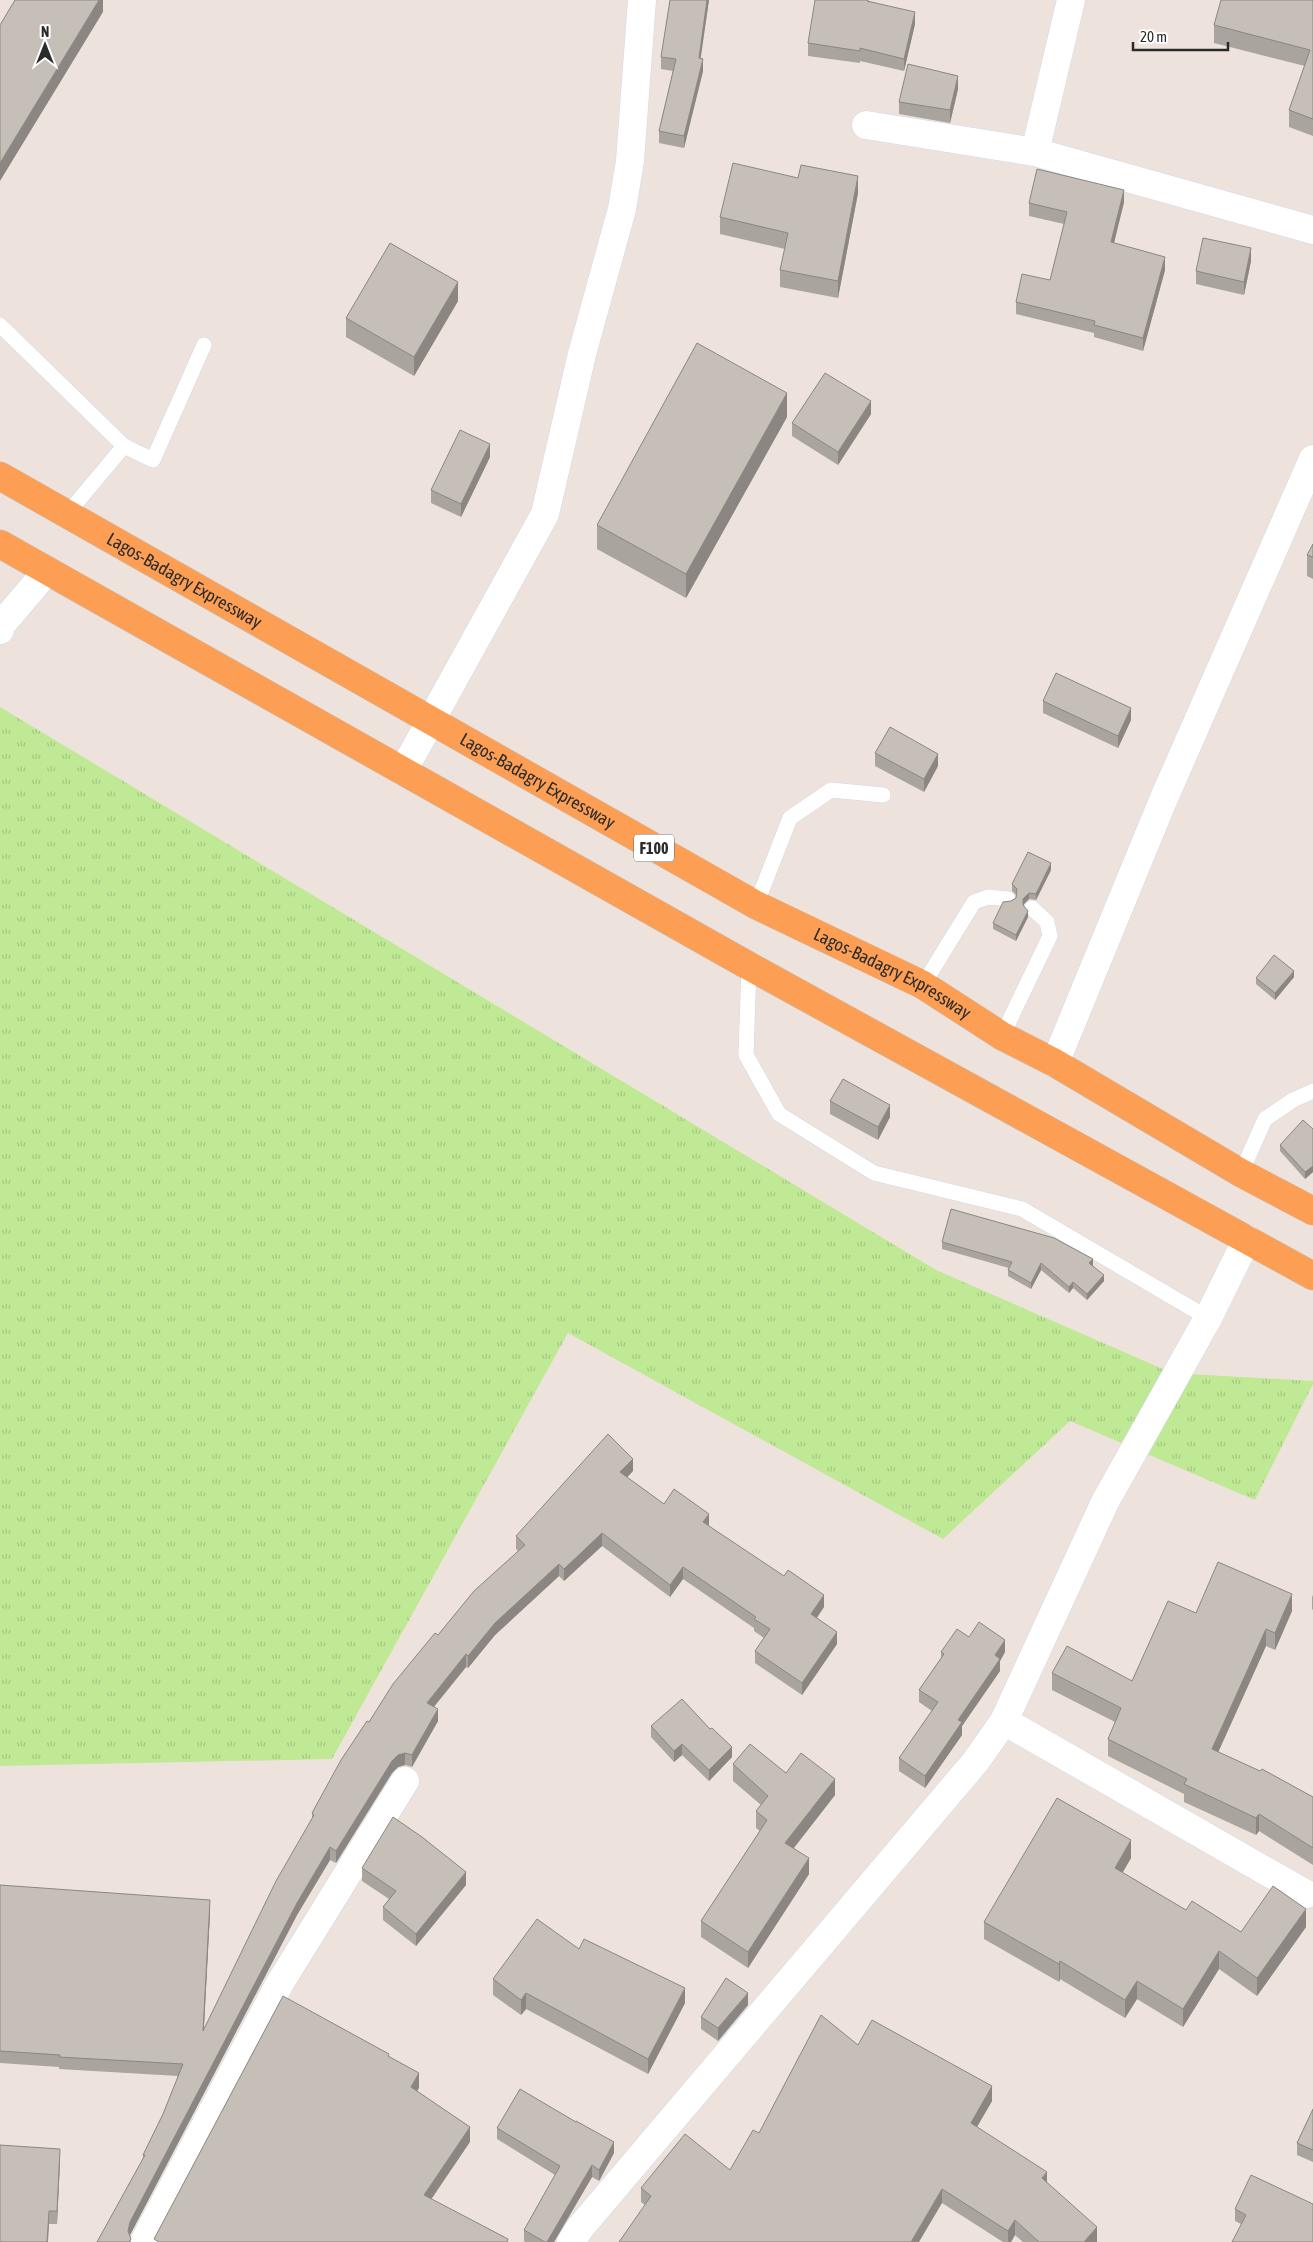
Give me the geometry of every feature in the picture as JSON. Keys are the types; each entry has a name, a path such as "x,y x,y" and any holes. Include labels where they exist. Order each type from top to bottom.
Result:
{"highway":[{"name":"Lagos-Badagry Expressway","path":"0,476 756,905 923,985 1002,1036 1056,1064 1241,1173 1313,1211"},
{"path":"0,544 749,966 1313,1276"}],"street":[{"path":"403,771 545,514 582,354 622,209 630,161 642,0"},
{"path":"1035,152 1071,0"},
{"path":"866,125 1035,152 1313,230"},
{"path":"1056,1064 1164,798 1313,459"},
{"path":"1,626 47,571"},
{"path":"571,2242 586,2221 976,1761 1004,1721 1105,1502 1208,1318 1247,1239"},
{"path":"1004,1721 1306,1894"},
{"path":"144,2242 280,1983 405,1780"}],"lane":[{"path":"0,325 124,446 153,460 204,345"},
{"path":"67,514 124,446"},
{"path":"756,905 790,818 831,790 883,795"},
{"path":"923,985 974,902 988,897 1008,899"},
{"path":"1002,1036 1050,936 1047,922 1032,908"},
{"path":"749,966 746,1055 779,1114 874,1173 1022,1209 1208,1318"},
{"path":"1241,1173 1265,1119 1293,1100 1313,1091"}],"green space":[{"path":"0,707 936,1270 1172,1373 1313,1381 1255,1500 1070,1421 943,1539 568,1333 332,1759 0,1766"}],"building":[{"path":"15,0 99,0 0,163 0,25"},
{"path":"670,0 707,0 699,58 703,59 684,136 659,131 676,59 661,57"},
{"path":"815,0 867,0 915,12 904,59 860,48 860,51 808,43"},
{"path":"1221,0 1313,0 1313,119 1289,110 1310,50 1214,25"},
{"path":"908,64 958,76 950,110 899,102"},
{"path":"733,163 798,178 801,165 858,176 838,281 780,270 788,233 720,217"},
{"path":"1037,169 1124,190 1111,242 1165,257 1143,338 1094,325 1095,321 1016,302 1022,274 1050,280 1067,212 1029,203"},
{"path":"1203,238 1251,248 1244,282 1196,271"},
{"path":"390,243 458,282 414,357 346,318"},
{"path":"697,343 787,393 686,574 597,525"},
{"path":"825,373 871,401 838,452 792,423"},
{"path":"460,430 490,444 461,504 431,490"},
{"path":"1313,544 1313,557 1307,555"},
{"path":"1056,673 1131,708 1118,736 1043,701"},
{"path":"890,727 938,754 924,779 875,753"},
{"path":"1028,852 1051,863 1036,894 1029,893 1023,899 1023,905 1028,911 1016,935 993,923 1003,902 1016,898 1017,889 1012,884"},
{"path":"1274,955 1294,971 1275,993 1256,978"},
{"path":"843,1079 890,1105 878,1127 830,1101"},
{"path":"1303,1120 1313,1129 1313,1166 1305,1172 1280,1145"},
{"path":"951,1209 1054,1238 1093,1259 1089,1263 1104,1275 1087,1294 1073,1282 1069,1287 1041,1263 1031,1283 1008,1270 1012,1262 942,1242"},
{"path":"608,1434 633,1459 620,1472 664,1504 674,1489 709,1514 703,1522 784,1576 788,1570 824,1595 811,1614 837,1632 802,1683 755,1651 770,1629 754,1619 756,1617 683,1567 670,1585 602,1533 564,1569 559,1564 495,1623 468,1656 466,1654 427,1703 438,1709 412,1755 405,1753 398,1755 392,1761 336,1851 330,1847 297,1903 130,2222 128,2231 131,2239 129,2242 97,2242 145,2155 143,2155 163,2114 183,2064 59,2057 60,2055 0,2051 0,1885 210,1900 203,2031 276,1881 314,1815 312,1813 341,1760 367,1721 369,1722 393,1684 435,1633 438,1635 474,1591 525,1545 516,1536"},
{"path":"1218,1562 1292,1594 1275,1633 1266,1629 1212,1749 1260,1771 1262,1769 1313,1797 1313,1848 1259,1814 1256,1818 1184,1784 1187,1779 1108,1739 1121,1708 1052,1673 1067,1646 1132,1681 1168,1601 1196,1613"},
{"path":"979,1622 1005,1640 995,1655 1000,1659 958,1720 962,1722 925,1776 899,1758 938,1702 919,1690 944,1654 941,1652 957,1629 969,1637"},
{"path":"682,1699 710,1729 712,1728 732,1747 709,1770 682,1744 674,1751 651,1726"},
{"path":"750,1744 786,1773 801,1753 835,1779 785,1843 809,1858 748,1952 701,1921 767,1820 756,1811 768,1796 733,1764"},
{"path":"1057,1798 1131,1840 1115,1868 1186,1910 1192,1901 1241,1932 1273,1886 1306,1909 1257,1978 1219,1951 1183,2009 1137,1981 1125,2000 1060,1961 1059,1964 984,1922"},
{"path":"393,1817 466,1872 416,1934 383,1907 396,1891 362,1868"},
{"path":"537,1919 579,1949 584,1939 685,1988 648,2059 526,1993 521,2000 493,1979"},
{"path":"726,1978 748,1993 718,2028 701,2017"},
{"path":"283,1996 389,2054 388,2056 419,2073 411,2087 470,2127 424,2195 508,2239 507,2242 159,2242 154,2239"},
{"path":"821,2015 858,2045 872,2020 992,2086 971,2123 1047,2172 1042,2178 1097,2227 1084,2242 1039,2242 1015,2220 1008,2231 942,2189 911,2242 619,2242 651,2196 641,2188 685,2134 730,2170 753,2130 759,2133"},
{"path":"520,2089 614,2142 599,2170 592,2165 547,2242 524,2230 560,2166 497,2128"},
{"path":"1313,2109 1313,2150 1297,2143"},
{"path":"0,2145 60,2149 57,2211 49,2211 47,2242 0,2242"},
{"path":"1251,2175 1313,2204 1313,2242 1232,2242 1246,2215 1235,2209"}]}
